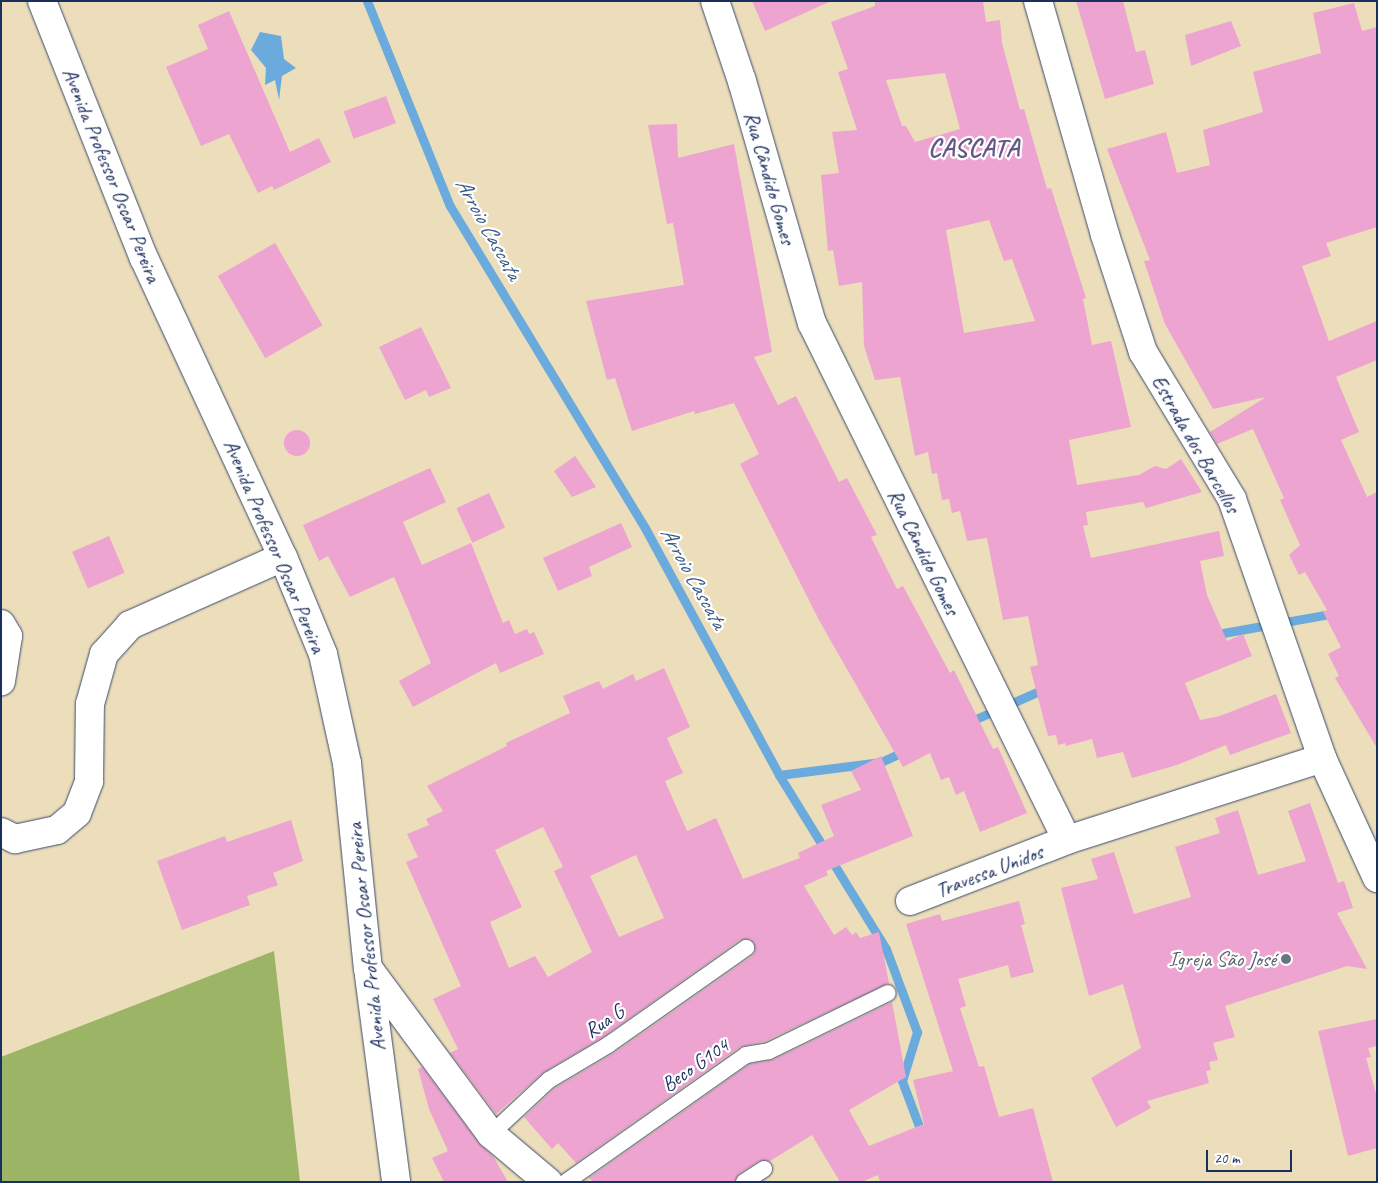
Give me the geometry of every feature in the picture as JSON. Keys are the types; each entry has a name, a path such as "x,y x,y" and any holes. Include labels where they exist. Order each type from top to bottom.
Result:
{"street":[{"name":"Avenida Professor Oscar Pereira","path":"42,1 144,258 283,556 323,654 347,763 368,968 396,1182"},
{"name":"Rua Cândido Gomes","path":"715,1 742,81 812,323 1067,840"},
{"name":"Estrada dos Barcellos","path":"1038,1 1105,235 1143,352 1232,499 1322,758 1377,878"},
{"path":"1,832 15,840 57,830 77,813 89,781 90,704 104,654 130,625 283,556"},
{"path":"1,624 8,636 1,681"},
{"path":"1067,840 1322,758"},
{"name":"Travessa Unidos","path":"910,901 1067,840"},
{"path":"368,968 491,1134 548,1182"}],"lane":[{"name":"Rua G","path":"491,1134 549,1080 608,1045 746,948"},
{"name":"Beco G104","path":"566,1182 746,1055 769,1051 888,993"},
{"path":"744,1182 764,1169"}],"green space":[{"path":"274,951 300,1182 1,1182 1,1057"}],"water":[{"path":"260,32 281,36 284,59 296,68 282,76 279,100 275,80 265,85 266,68 251,50"}],"building":[{"path":"752,1 831,1 765,31"},
{"path":"875,1 983,1 986,22 1000,20 1002,43 1020,110 1024,109 1047,189 1051,188 1086,298 1083,299 1092,345 1111,341 1131,427 1069,440 1077,485 1139,475 1155,466 1166,469 1181,459 1202,492 1146,508 1143,502 1086,512 1088,525 1083,526 1091,558 1219,531 1224,556 1200,561 1207,595 1227,641 1243,634 1252,656 1185,683 1200,720 1220,716 1276,694 1291,733 1230,755 1226,745 1177,765 1132,778 1123,752 1097,758 1092,739 1066,746 1065,743 1058,745 1056,735 1048,736 1030,667 1038,665 1028,616 1003,620 987,538 967,541 960,511 952,513 949,499 942,500 937,473 932,474 928,452 915,456 900,377 875,380 864,346 862,282 839,286 833,250 828,251 821,175 839,173 832,132 857,130 838,72 848,69 831,22 875,6","holes":["945,73 960,129 915,142 906,126 902,126 886,80","989,220 1004,261 1012,259 1035,321 964,333 946,230"]},
{"path":"1076,1 1123,1 1136,52 1145,50 1154,84 1105,99"},
{"path":"1354,3 1362,31 1377,27 1377,227 1326,243 1331,256 1302,266 1329,341 1377,321 1377,360 1336,377 1359,432 1341,440 1367,497 1377,492 1377,748 1335,678 1339,676 1328,654 1341,647 1323,612 1327,610 1305,572 1299,575 1289,555 1300,545 1280,500 1284,498 1253,429 1217,444 1210,432 1266,397 1213,409 1165,324 1144,261 1150,260 1107,149 1166,132 1177,173 1210,165 1203,130 1263,112 1253,72 1321,53 1313,13"},
{"path":"229,11 290,152 319,138 331,162 274,190 272,186 258,193 229,134 201,146 166,67 208,49 198,25"},
{"path":"1231,21 1241,46 1191,66 1185,35"},
{"path":"386,96 396,123 354,139 344,111"},
{"path":"677,124 678,158 734,144 772,352 754,357 778,405 796,396 839,482 847,478 877,535 871,537 897,589 903,586 950,673 954,670 993,749 998,747 1027,813 980,832 964,791 956,795 949,777 941,780 930,753 903,767 820,622 740,464 759,454 734,403 695,414 694,411 632,431 615,378 607,380 586,301 684,285 673,223 667,224 648,125"},
{"path":"275,243 322,325 265,358 218,276"},
{"path":"421,327 451,388 429,397 426,390 405,400 379,347"},
{"path":"297,430 306,434 310,443 306,452 297,456 288,452 284,443 288,434"},
{"path":"575,456 596,487 572,497 554,471"},
{"path":"430,468 446,502 403,522 422,565 471,543 503,623 509,620 515,634 527,629 529,634 534,632 544,654 500,673 496,663 413,707 399,681 431,663 394,577 350,597 328,556 319,561 303,525"},
{"path":"489,493 505,527 472,543 456,508"},
{"path":"621,523 632,547 589,567 592,576 558,591 543,558"},
{"path":"109,536 125,573 88,588 72,552"},
{"path":"664,668 690,727 667,738 683,773 665,781 687,831 716,818 743,879 800,858 798,853 834,836 821,805 861,790 851,771 881,756 913,836 826,871 828,875 804,886 834,935 846,927 852,935 856,932 860,938 879,932 889,983 766,1041 740,1047 576,1163 558,1143 552,1149 524,1117 555,1088 614,1053 752,956 755,952 754,943 750,939 740,940 603,1037 544,1072 496,1114 450,1053 458,1049 433,999 461,986 406,862 418,857 407,834 429,825 426,819 443,811 427,786 507,746 506,743 570,713 563,696 599,681 603,689 633,674 636,681","holes":["543,827 563,867 554,871 592,952 548,977 535,956 509,968 490,922 522,907 495,850","636,855 664,918 619,937 590,876"]},
{"path":"1310,803 1338,883 1344,881 1353,908 1337,913 1367,969 1347,966 1225,1006 1235,1037 1213,1043 1218,1060 1209,1062 1211,1070 1206,1071 1209,1083 1147,1101 1151,1108 1116,1127 1091,1078 1141,1048 1123,984 1089,996 1061,888 1098,879 1091,859 1114,852 1134,914 1191,897 1175,847 1220,833 1215,818 1238,810 1258,875 1306,861 1288,811"},
{"path":"291,820 303,861 273,873 278,885 247,896 250,905 182,930 157,861 225,836 227,842"},
{"path":"1019,901 1025,924 1021,925 1034,972 1011,978 1008,965 958,979 966,1006 960,1008 979,1067 984,1066 999,1117 1033,1108 1053,1182 880,1182 878,1175 862,1182 840,1182 812,1135 770,1161 759,1161 739,1174 734,1182 593,1182 589,1178 750,1064 773,1060 892,1002 906,1077 849,1110 869,1146 924,1124 913,1080 953,1071 906,924 940,914 942,921"},
{"path":"1377,1019 1377,1046 1368,1048 1371,1057 1366,1058 1377,1097 1377,1148 1348,1156 1318,1031"},
{"path":"422,1067 479,1143 493,1156 508,1182 444,1182 432,1158 448,1151 429,1109 418,1069"}],"waterway":[{"name":"Arroio Cascata","path":"367,1 450,206 645,528 779,775 886,949 917,1032 902,1081 923,1137"},
{"path":"1212,635 1335,613"},
{"path":"969,722 1046,688"},
{"path":"779,775 881,762 907,750"}],"place":[{"name":"Igreja São José","path":"1286,959"}],"district":[{"name":"CASCATA","path":"974,148"}]}
